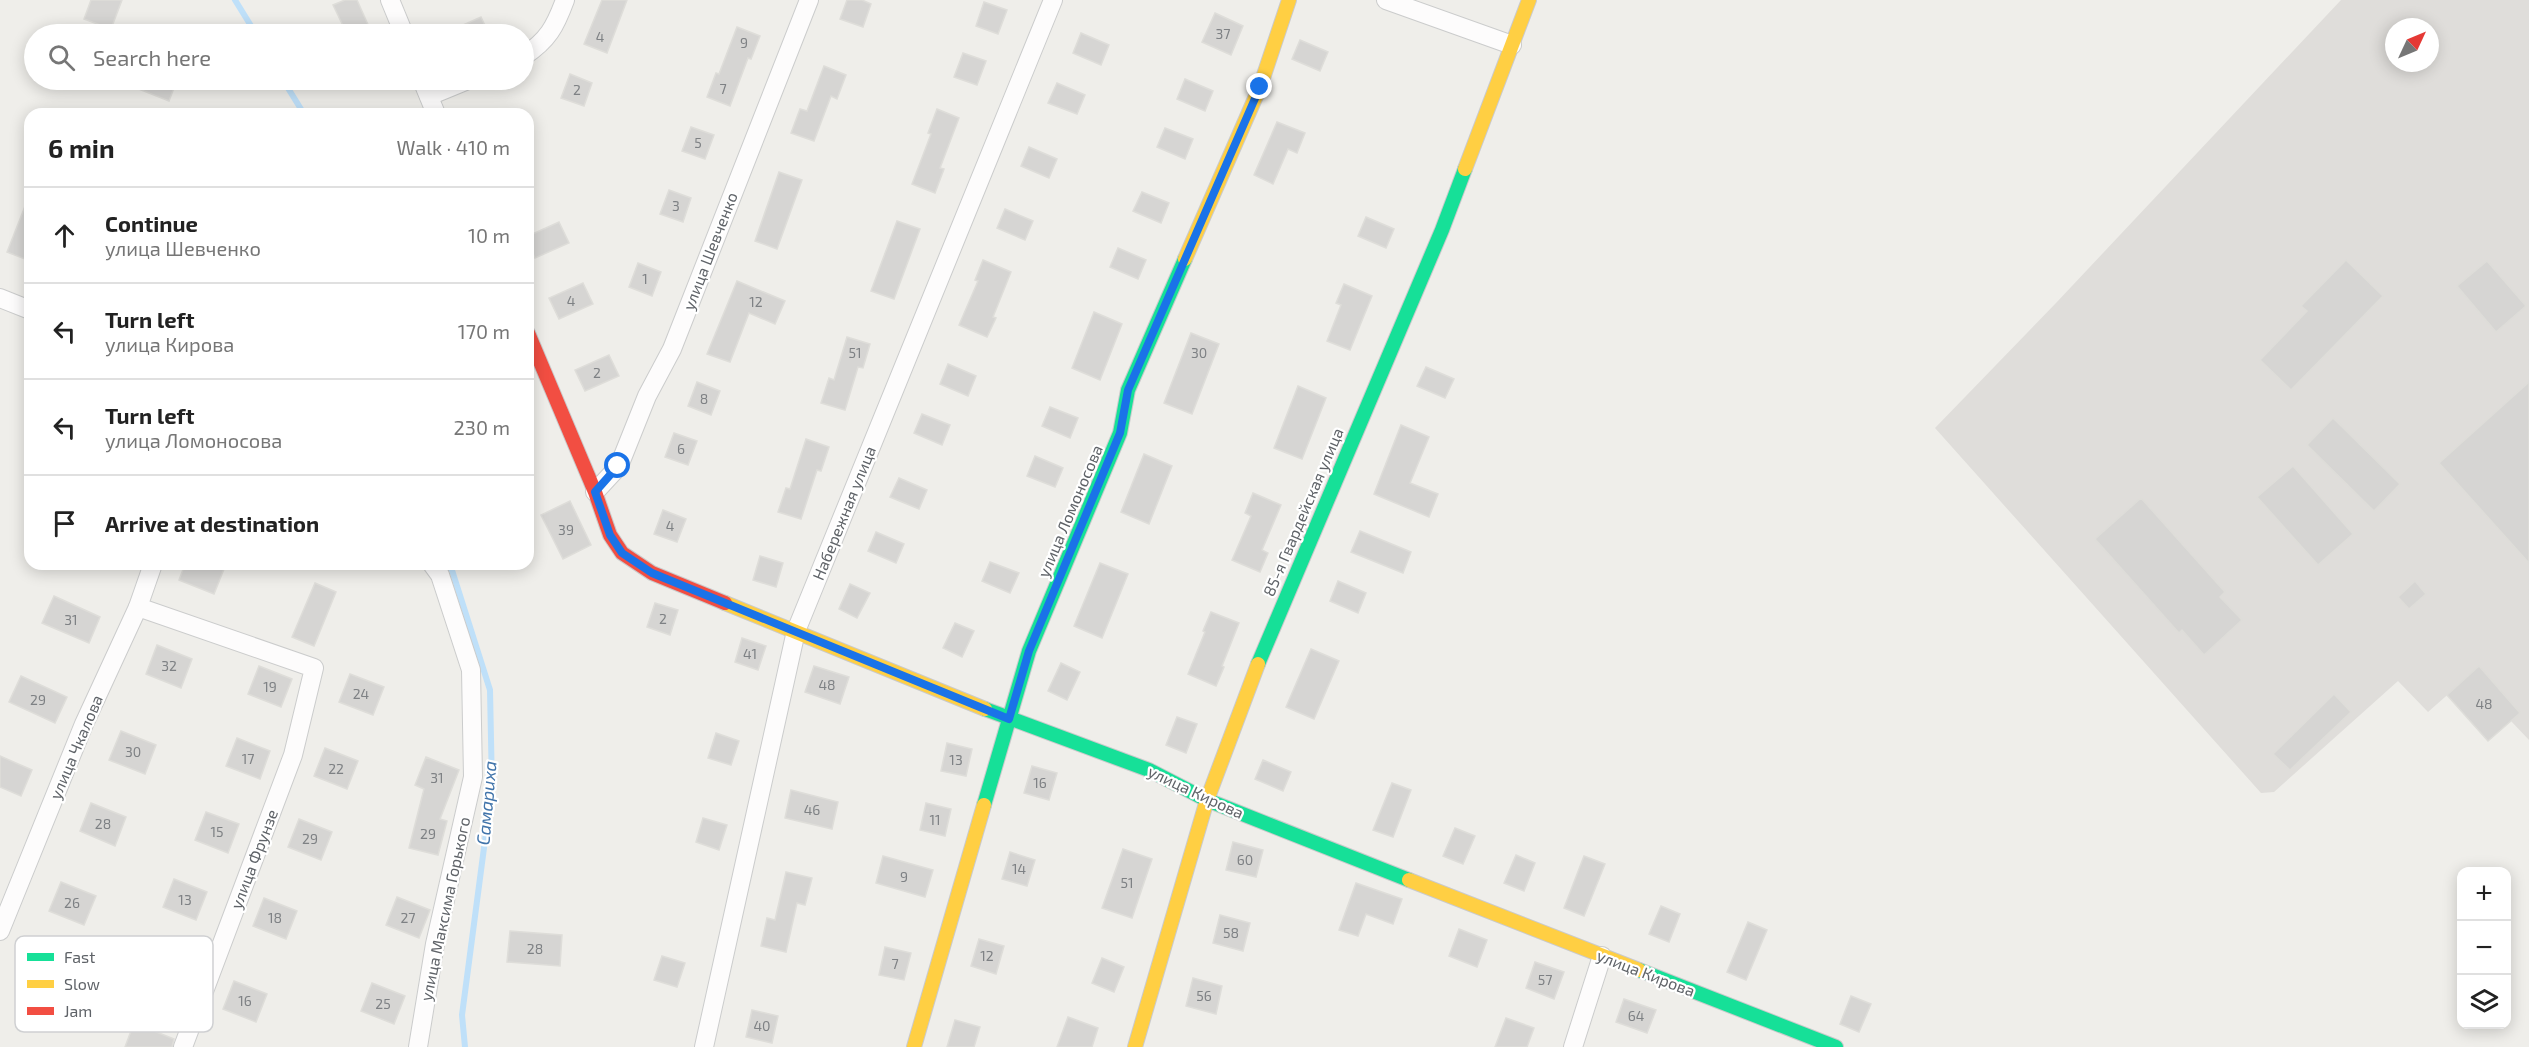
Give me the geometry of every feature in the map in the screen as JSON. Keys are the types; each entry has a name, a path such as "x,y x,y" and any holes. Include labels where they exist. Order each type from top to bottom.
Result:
{"street":[{"path":"390,0 400,24"},
{"path":"534,49 541,44 555,25 566,0"},
{"name":"улица Шевченко","path":"595,492 618,466 647,396 672,349 809,0"},
{"name":"Набережная улица","path":"704,1047 796,631 1053,0"},
{"name":"улица Ломоносова","path":"914,1047 1029,651 1120,433 1128,390 1260,87 1289,0"},
{"path":"1386,0 1512,45"},
{"name":"85-я Гвардейская улица","path":"1135,1047 1207,800 1271,629 1442,230 1528,0"},
{"path":"427,90 434,108"},
{"path":"0,298 24,308"},
{"name":"улица Кирова","path":"534,347 595,492 610,535 622,553 652,573 1009,719 1149,770 1207,800 1602,956 1800,1040 1836,1047"},
{"name":"улица Чкалова","path":"0,931 84,724 138,607 151,570"},
{"name":"улица Максима Горького","path":"418,1047 435,944 473,777 471,670 436,570"},
{"name":"улица Фрунзе","path":"138,607 314,668 293,755 213,967"},
{"path":"1574,1047 1602,956"},
{"name":"улица Фрунзе","path":"183,1047 189,1032"}],"shaded area":[{"path":"2341,0 2529,0 2529,740 2511,721 2520,713 2479,667 2428,712 2398,681 2274,792 2261,793 1935,428"}],"building":[{"path":"91,0 122,0 113,24 98,24 84,19"},
{"path":"345,0 357,0 368,24 342,24 333,5"},
{"path":"602,0 627,0 607,53 584,44"},
{"path":"847,0 862,0 871,4 863,27 840,19"},
{"path":"984,2 1007,10 998,34 976,26"},
{"path":"1215,13 1243,26 1231,55 1202,42"},
{"path":"481,17 484,24 465,24"},
{"path":"737,27 760,36 751,59 748,58 730,106 707,97 716,73 719,74"},
{"path":"1081,33 1109,45 1101,65 1073,53"},
{"path":"1300,40 1328,52 1320,71 1292,59"},
{"path":"963,53 986,61 977,85 954,77"},
{"path":"824,66 846,75 837,99 831,96 814,141 791,133 800,109 807,111"},
{"path":"570,74 592,83 584,106 561,98"},
{"path":"1185,79 1213,91 1205,111 1177,99"},
{"path":"1057,83 1085,95 1077,114 1048,103"},
{"path":"141,90 173,90 169,101"},
{"path":"937,109 959,118 940,168 944,169 935,193 912,184 931,134 928,133"},
{"path":"1277,122 1305,133 1297,153 1288,149 1273,184 1254,175"},
{"path":"691,127 714,135 705,159 682,151"},
{"path":"1165,128 1193,139 1185,159 1157,147"},
{"path":"1029,147 1057,159 1049,178 1021,166"},
{"path":"779,172 802,180 777,249 755,241"},
{"path":"669,190 691,198 683,222 660,214"},
{"path":"1142,192 1169,203 1161,223 1133,211"},
{"path":"24,209 24,259 7,252"},
{"path":"1005,209 1033,221 1025,240 997,228"},
{"path":"1366,217 1394,229 1386,248 1358,236"},
{"path":"897,221 920,229 894,299 871,291"},
{"path":"559,222 569,243 535,258 534,233"},
{"path":"1118,248 1146,260 1138,279 1110,267"},
{"path":"983,260 1011,272 993,317 996,318 987,337 959,325 978,281 975,280"},
{"path":"2346,260 2383,296 2291,390 2260,360 2307,311 2301,306"},
{"path":"2487,261 2526,306 2496,332 2457,286"},
{"path":"638,263 661,272 652,296 629,287"},
{"path":"737,281 785,301 775,324 749,313 730,362 707,354"},
{"path":"583,283 593,304 559,319 549,298"},
{"path":"1344,284 1372,296 1350,350 1327,341 1341,305 1336,303"},
{"path":"1094,312 1122,324 1100,380 1072,368"},
{"path":"1191,333 1219,344 1192,414 1164,403"},
{"path":"847,337 870,344 863,368 858,367 845,410 821,403 829,378 834,380"},
{"path":"609,355 619,376 585,391 575,370"},
{"path":"948,364 976,376 968,396 940,384"},
{"path":"1426,367 1454,379 1445,398 1417,386"},
{"path":"697,382 720,391 711,415 688,406"},
{"path":"2529,382 2529,563 2439,463"},
{"path":"1298,386 1326,398 1302,459 1274,448"},
{"path":"1050,407 1078,418 1070,438 1042,426"},
{"path":"922,414 950,425 942,445 914,433"},
{"path":"2333,418 2400,484 2374,511 2307,445"},
{"path":"1401,425 1429,437 1410,483 1438,494 1429,517 1374,494"},
{"path":"674,433 697,441 688,465 665,457"},
{"path":"806,439 829,447 821,471 817,470 801,519 778,512 786,488 790,489"},
{"path":"1144,454 1172,466 1149,524 1121,512"},
{"path":"1035,456 1063,468 1055,487 1027,476"},
{"path":"2293,466 2353,534 2318,565 2257,497"},
{"path":"899,478 927,490 919,509 890,497"},
{"path":"1253,493 1281,505 1262,550 1268,553 1260,572 1232,560 1251,516 1245,513"},
{"path":"2141,498 2225,592 2220,597 2242,620 2204,655 2182,630 2179,633 2095,539"},
{"path":"570,501 591,545 563,559 541,515"},
{"path":"663,510 686,519 677,542 654,534"},
{"path":"1360,531 1411,552 1403,573 1351,552"},
{"path":"876,532 904,544 896,563 868,551"},
{"path":"760,556 783,563 776,587 753,580"},
{"path":"990,562 1019,573 1010,593 982,581"},
{"path":"1100,563 1128,574 1102,638 1074,626"},
{"path":"183,570 224,570 214,594 179,580"},
{"path":"1338,581 1366,593 1358,613 1330,601"},
{"path":"2415,581 2426,594 2409,609 2398,597"},
{"path":"315,583 336,592 314,646 292,637"},
{"path":"850,584 870,593 857,618 839,609"},
{"path":"54,596 100,617 89,643 42,623"},
{"path":"655,603 678,610 670,635 647,627"},
{"path":"1211,612 1239,623 1216,686 1188,674"},
{"path":"955,623 974,631 962,657 943,648"},
{"path":"742,638 766,646 758,670 735,662"},
{"path":"157,645 192,659 181,688 146,674"},
{"path":"1311,649 1339,661 1314,719 1286,707"},
{"path":"1061,663 1080,672 1067,700 1048,691"},
{"path":"259,666 292,679 281,707 248,694"},
{"path":"814,666 849,677 840,704 805,692"},
{"path":"2479,666 2520,713 2488,741 2447,695"},
{"path":"350,674 384,687 373,715 339,702"},
{"path":"21,676 67,697 55,723 9,702"},
{"path":"2334,694 2351,712 2290,770 2273,754"},
{"path":"1177,717 1197,724 1186,753 1166,745"},
{"path":"121,731 156,745 145,774 109,760"},
{"path":"716,733 739,741 731,765 708,758"},
{"path":"237,738 270,751 260,779 226,766"},
{"path":"947,743 972,749 966,776 941,771"},
{"path":"325,748 358,761 347,789 314,776"},
{"path":"0,756 32,770 21,796 0,787"},
{"path":"426,757 459,770 440,819 447,821 438,855 409,848 424,789 415,785"},
{"path":"1263,760 1291,772 1283,791 1255,779"},
{"path":"1032,766 1057,773 1049,800 1024,793"},
{"path":"1392,783 1411,790 1393,837 1373,830"},
{"path":"791,790 838,802 832,829 785,818"},
{"path":"91,803 126,817 115,846 80,831"},
{"path":"926,803 951,809 945,836 920,830"},
{"path":"206,812 239,824 228,853 195,840"},
{"path":"703,818 727,825 719,850 696,842"},
{"path":"299,819 332,832 321,860 288,847"},
{"path":"1455,828 1475,836 1463,864 1443,856"},
{"path":"1233,842 1263,850 1256,877 1226,870"},
{"path":"1123,849 1152,859 1132,918 1102,908"},
{"path":"1010,852 1035,860 1027,886 1002,879"},
{"path":"1516,855 1535,863 1524,891 1504,883"},
{"path":"883,856 933,870 925,897 876,883"},
{"path":"1584,856 1605,864 1584,916 1564,908"},
{"path":"786,872 812,878 805,905 797,903 786,952 761,946 767,918 775,920"},
{"path":"174,879 207,892 196,920 163,907"},
{"path":"61,882 96,896 84,925 49,911"},
{"path":"1356,883 1402,899 1393,924 1366,914 1358,936 1339,930"},
{"path":"397,897 430,910 419,938 386,925"},
{"path":"264,898 297,911 286,939 253,926"},
{"path":"1661,906 1680,914 1669,942 1649,934"},
{"path":"1220,915 1250,923 1243,951 1213,943"},
{"path":"1748,922 1767,930 1746,980 1727,972"},
{"path":"1459,929 1487,940 1477,967 1449,956"},
{"path":"510,931 562,935 560,966 507,962"},
{"path":"979,939 1004,946 996,974 971,966"},
{"path":"885,947 911,953 904,980 879,975"},
{"path":"662,956 685,963 677,987 654,980"},
{"path":"1102,958 1124,967 1114,992 1092,983"},
{"path":"1535,962 1564,972 1554,999 1526,988"},
{"path":"1193,978 1222,986 1216,1014 1186,1006"},
{"path":"234,981 267,994 256,1022 223,1009"},
{"path":"372,983 405,996 394,1024 361,1011"},
{"path":"1851,996 1871,1004 1859,1032 1840,1024"},
{"path":"1624,999 1656,1010 1647,1033 1616,1022"},
{"path":"752,1010 778,1016 772,1043 746,1037"},
{"path":"1068,1017 1098,1028 1092,1047 1057,1047"},
{"path":"1506,1018 1534,1028 1527,1047 1495,1047"},
{"path":"955,1020 980,1027 974,1047 947,1047"},
{"path":"131,1032 156,1032 174,1039 172,1047 125,1047"}],"waterway":[{"name":"Самариха","path":"235,0 250,24"},
{"name":"Самариха","path":"289,90 300,108"},
{"name":"Самариха","path":"452,570 490,690 492,787 462,1015 465,1047"}],"traffic: fast":[{"path":"1258,664 1442,230 1465,169"},
{"path":"984,805 1029,651 1120,433 1128,390 1185,259"},
{"path":"985,709 1149,770 1207,800 1409,880"},
{"path":"1639,970 1836,1047"}],"traffic: slow":[{"path":"1185,259 1260,87 1289,0"},
{"path":"1465,169 1529,0"},
{"path":"725,603 985,709"},
{"path":"1135,1047 1207,800 1258,664"},
{"path":"914,1047 984,805"},
{"path":"1409,880 1639,970"}],"traffic: jam":[{"path":"534,347 595,492 610,535 622,553 652,573 725,603"}],"route":[{"path":"618,466 595,492 610,535 622,553 652,573 1009,719 1029,651 1120,433 1128,390 1260,87"}]}
